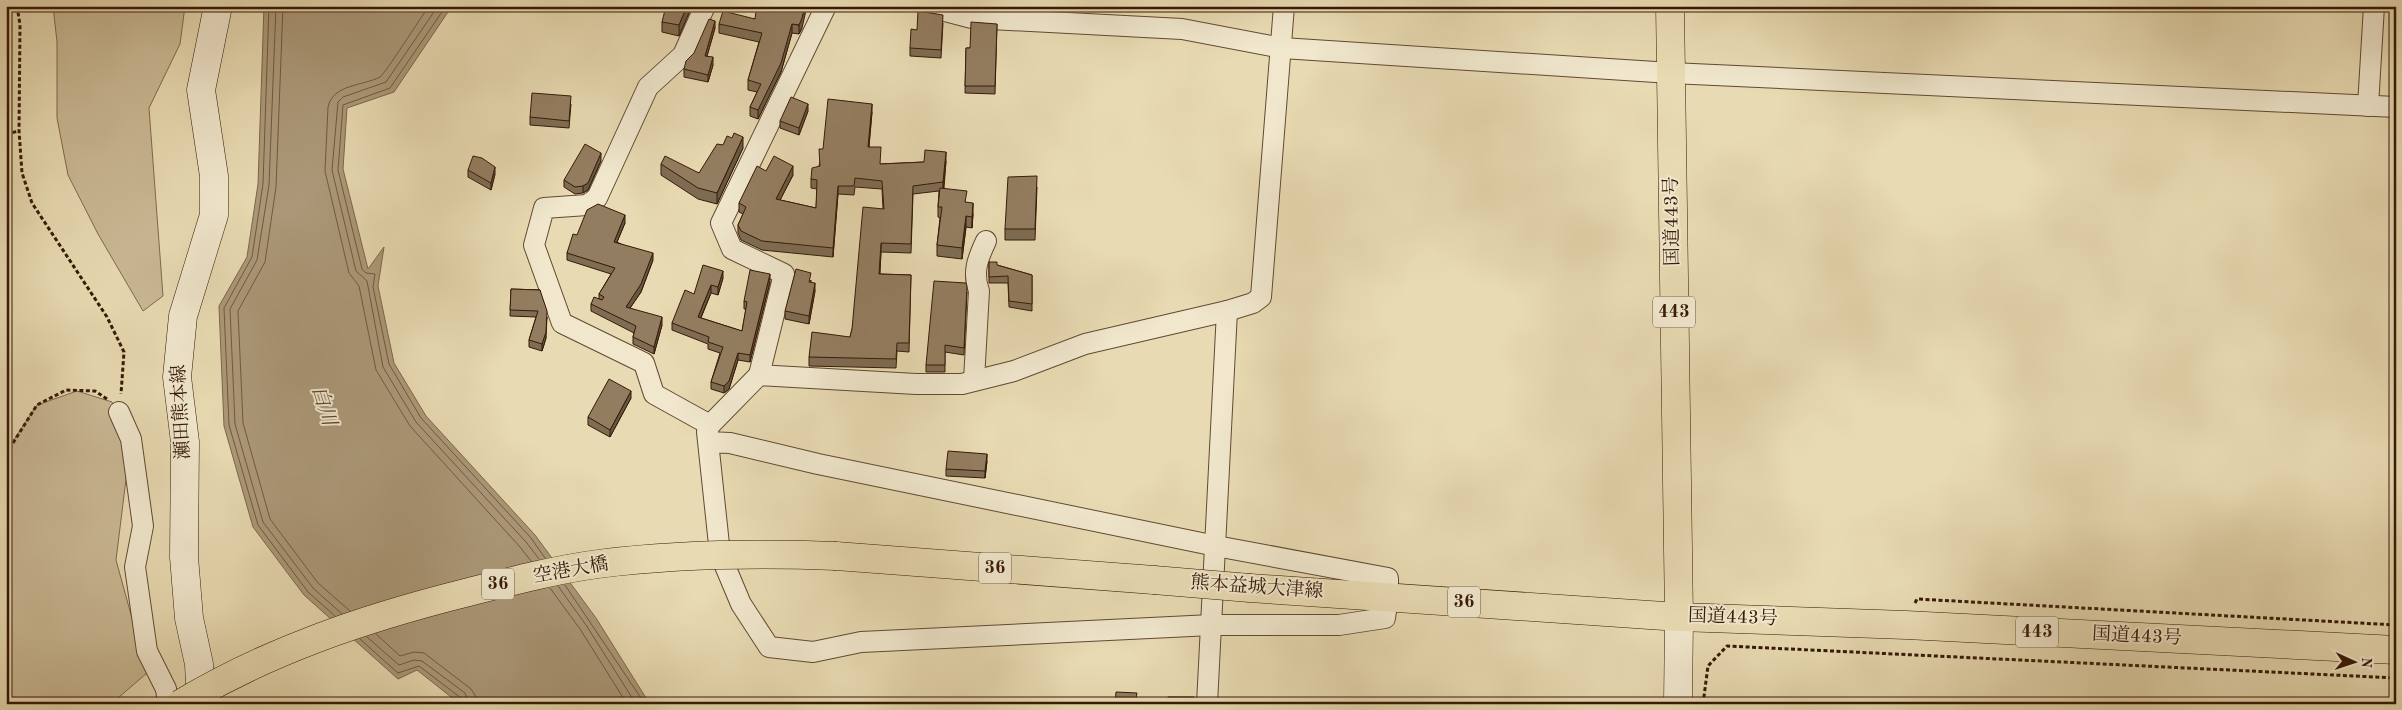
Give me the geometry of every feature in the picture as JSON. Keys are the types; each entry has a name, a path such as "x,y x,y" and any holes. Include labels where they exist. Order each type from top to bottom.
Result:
{"main road":[{"name":"瀬田熊本線","path":"201,704 199,664 189,618 184,557 185,442 177,377 183,316 214,215 214,176 201,90 218,6"},
{"name":"国道443号","path":"1670,6 1678,617 1906,625 2396,650"},
{"name":"空港大橋","path":"180,704 220,680 322,635 407,608 501,584 598,564 728,555 836,556"},
{"name":"熊本益城大津線","path":"836,556 1250,588 1678,617"},
{"path":"1678,617 1678,704"}],"street":[{"path":"705,6 683,55 648,87 598,198 587,204 544,208 534,245 562,323 644,363 654,394 709,434 730,443 818,464 1216,546 1388,578 1385,618 1339,625 1212,625 861,642 813,652 769,647 740,604 720,554 709,434 759,374 784,274 732,249 721,223 826,6"},
{"path":"926,6 972,18 1182,29 1282,48 1671,73 2396,107"},
{"path":"759,374 916,384 962,384 1014,371 1085,344 1227,311 1253,303 1261,297 1284,6"},
{"path":"2368,106 2374,6"},
{"path":"974,380 979,291 975,278 977,261 986,240"},
{"path":"1207,704 1227,311"},
{"path":"119,412 131,439 143,526 135,568 147,650 166,689 168,704"}],"path":[{"path":"17,6 20,25 19,131 22,173 32,203 107,317 124,352 119,412"},
{"path":"6,134 19,131"},
{"path":"6,454 37,405 66,390 95,390 112,402 119,412"},
{"path":"1906,625 1917,599 2396,625"},
{"path":"1703,704 1708,666 1727,646 2396,678"}],"shaded area":[{"path":"53,6 185,6 180,44 149,108 163,296 143,311 98,234 68,175 57,118 57,42"},
{"path":"77,391 112,402 131,439 116,560 147,673 111,704 6,704 6,452 37,405"}],"water":[{"name":"白川","path":"264,6 452,6 394,92 347,108 343,169 368,269 384,247 378,286 394,363 426,416 535,535 596,618 646,698 654,704 460,704 417,670 398,679 304,595 253,527 224,426 219,306 247,257 258,184"}],"building":[{"path":"666,6 687,6 679,25 662,22"},
{"path":"768,6 805,6 799,25 792,24 781,63 758,110 750,107 761,84 748,80 762,33 719,24 723,11 755,19 756,11 767,10"},
{"path":"918,11 943,15 941,50 910,48 911,29 917,30"},
{"path":"709,19 715,21 705,56 713,57 708,75 684,69 686,61 694,53"},
{"path":"971,22 997,24 995,86 965,86 966,48 970,48"},
{"path":"532,93 571,96 569,121 530,117"},
{"path":"791,97 808,104 799,128 780,121"},
{"path":"828,99 872,104 868,147 881,147 880,164 924,162 925,150 946,152 943,182 913,186 911,244 881,243 879,274 911,275 909,343 897,343 896,359 809,357 812,332 850,337 863,207 884,209 882,181 855,178 854,186 838,186 833,248 762,241 741,231 738,225 746,207 739,203 757,166 766,171 774,156 793,166 776,199 816,208 817,180 811,179 812,168 820,166 819,149 823,149"},
{"path":"734,133 743,137 717,193 698,188 661,164 665,156 699,173 717,144 723,145 727,136 732,138"},
{"path":"585,144 601,153 588,183 575,187 564,180"},
{"path":"473,156 482,158 495,167 491,183 468,170"},
{"path":"1037,176 1035,229 1005,229 1008,177"},
{"path":"940,188 967,191 965,202 973,203 972,217 966,216 962,248 937,245 942,207 938,207"},
{"path":"598,204 625,215 614,242 653,253 641,284 626,307 662,317 654,347 633,337 636,326 591,304 594,297 602,300 604,297 599,294 615,268 567,253 573,234 577,235 587,210"},
{"path":"989,262 997,262 997,265 1032,275 1032,304 1009,301 1008,276 989,277"},
{"path":"703,265 723,271 718,287 711,285 698,317 742,331 747,302 744,301 750,270 770,274 750,355 738,353 729,381 724,386 711,382 723,347 708,342 709,337 672,323 685,290 694,294"},
{"path":"796,269 811,273 809,282 815,283 809,316 785,311"},
{"path":"934,281 966,283 967,286 964,348 945,345 945,365 926,365"},
{"path":"511,289 540,290 547,311 546,332 542,344 529,340 538,311 510,310"},
{"path":"609,379 631,391 610,430 588,417"},
{"path":"948,451 987,454 985,471 946,469"},
{"path":"1116,692 1137,693 1135,704 1115,704"},
{"path":"1168,697 1194,697 1193,704 1168,704"}]}
